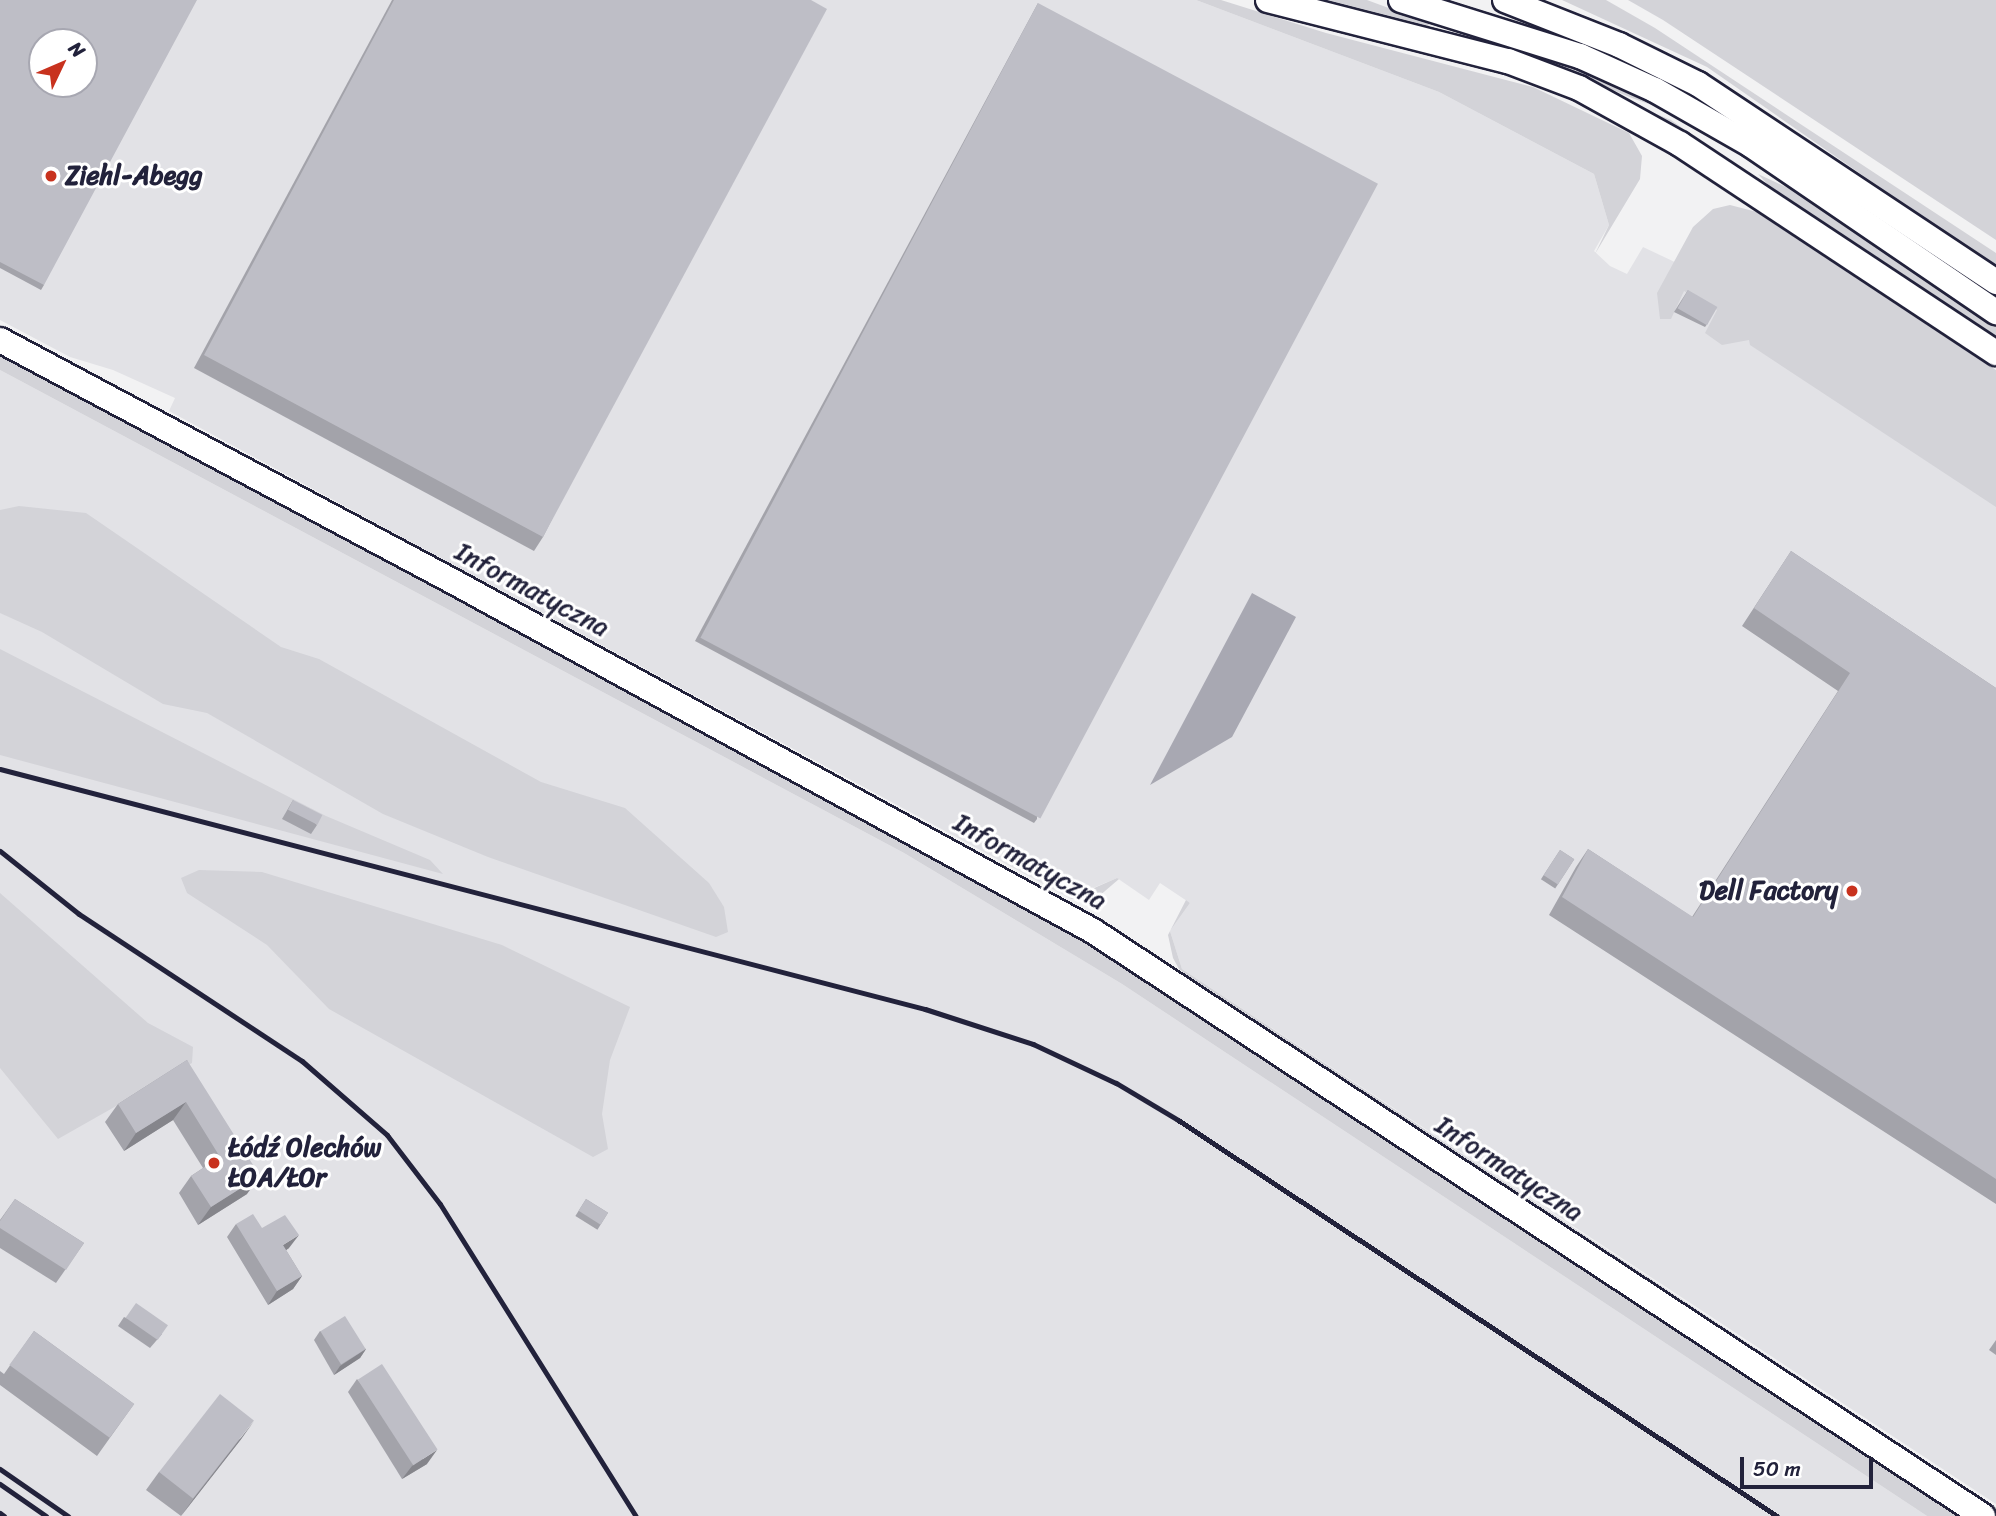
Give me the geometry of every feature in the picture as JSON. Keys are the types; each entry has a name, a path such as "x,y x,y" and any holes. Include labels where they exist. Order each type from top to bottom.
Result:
{"street":[{"path":"1268,0 1508,61 1579,88 1680,144 1996,353"},
{"path":"1401,0 1593,61 1703,116 1996,312"},
{"path":"1487,28 1494,0"},
{"path":"1513,35 1515,2 1619,45 1698,84 1996,282"},
{"name":"Informatyczna","path":"0,340 454,582 1093,931 1983,1516"}],"shaded area":[{"path":"0,0 1196,0 1439,92 1594,174 1609,225 1594,251 1610,266 1627,274 1643,247 1996,414 1996,1504 1182,969 1170,931 1190,903 1160,883 1149,900 1117,878 1069,898 169,411 175,398 113,370 70,357 0,320"},
{"path":"1196,0 1221,0 1326,33 1533,87 1629,133 1642,156 1640,179 1595,254 1609,225 1594,174 1439,92"},
{"path":"1300,0 1367,0 1429,23 1428,29"},
{"path":"1562,0 1606,0 1655,28 1996,253 1996,268 1707,67"},
{"path":"1628,0 1996,0 1996,240 1663,20"},
{"path":"1522,52 1568,63 1674,113 1632,98"},
{"path":"1644,109 1671,120 1769,189 1643,111"},
{"path":"1758,174 1805,196 1996,326 1996,341 1780,198"},
{"path":"1730,205 1757,212 1996,370 1996,507 1750,345 1749,340 1722,345 1705,333 1717,310 1684,291 1671,319 1660,319 1657,293 1693,227 1713,209"},
{"path":"0,350 1045,914 1968,1516 1927,1516 1122,984 904,853 0,370"},
{"path":"0,370 904,853 1122,984 1927,1516 0,1516"},
{"path":"19,506 86,513 281,647 319,659 541,782 625,808 709,883 724,907 728,932 716,937 488,857 383,814 207,713 163,704 42,632 0,613 0,510"},
{"path":"1252,593 1296,617 1232,737 1150,785"},
{"path":"0,649 326,816 430,860 443,874 0,755"},
{"path":"199,870 262,872 502,945 630,1007 610,1060 602,1114 608,1149 593,1157 329,1009 267,945 187,893 181,878"},
{"path":"1117,878 1119,879 1098,897 1069,899"},
{"path":"0,893 148,1023 193,1047 192,1063 58,1139 0,1068"},
{"path":"1186,900 1190,903 1170,931"},
{"path":"1170,931 1182,969 1996,1507 1184,973 1173,958 1168,935"}],"building":[{"name":"Ziehl-Abegg","path":"0,0 197,0 44,285 0,262"},
{"path":"394,0 811,0 827,9 543,537 204,355"},
{"path":"1038,3 1378,184 1040,819 700,638"},
{"path":"1688,290 1717,307 1707,325 1678,308"},
{"name":"Dell Factory","path":"1791,551 1996,688 1996,1179 1562,897 1588,849 1693,917 1850,673 1754,608"},
{"path":"293,800 322,815 317,825 288,810"},
{"path":"1560,850 1574,859 1558,884 1544,875"},
{"path":"187,1060 260,1176 211,1207 191,1176 220,1157 186,1102 136,1133 118,1104"},
{"path":"15,1199 84,1243 66,1270 0,1228 0,1221"},
{"path":"586,1199 608,1213 601,1225 579,1211"},
{"path":"253,1214 262,1228 285,1215 299,1235 283,1245 302,1276 277,1291 236,1224"},
{"path":"136,1303 168,1325 158,1340 126,1318"},
{"path":"345,1316 366,1349 341,1364 320,1331"},
{"path":"34,1331 134,1404 110,1438 9,1365"},
{"path":"382,1364 438,1450 413,1465 358,1380"},
{"path":"220,1394 254,1420 193,1498 159,1472"}],"railway":[{"path":"0,769 925,1009 1033,1044 1116,1083 1178,1120 1777,1516"},
{"path":"0,851 79,914 302,1061 387,1135 440,1204 636,1516"},
{"path":"0,1469 68,1516"},
{"path":"0,1484 46,1516"},
{"path":"0,1513 4,1516"}],"place":[{"name":"Ziehl-Abegg","path":"51,176"},
{"name":"Dell Factory","path":"1852,891"},
{"name":"Łódź Olechów ŁOA/ŁOr","path":"214,1163"}]}
